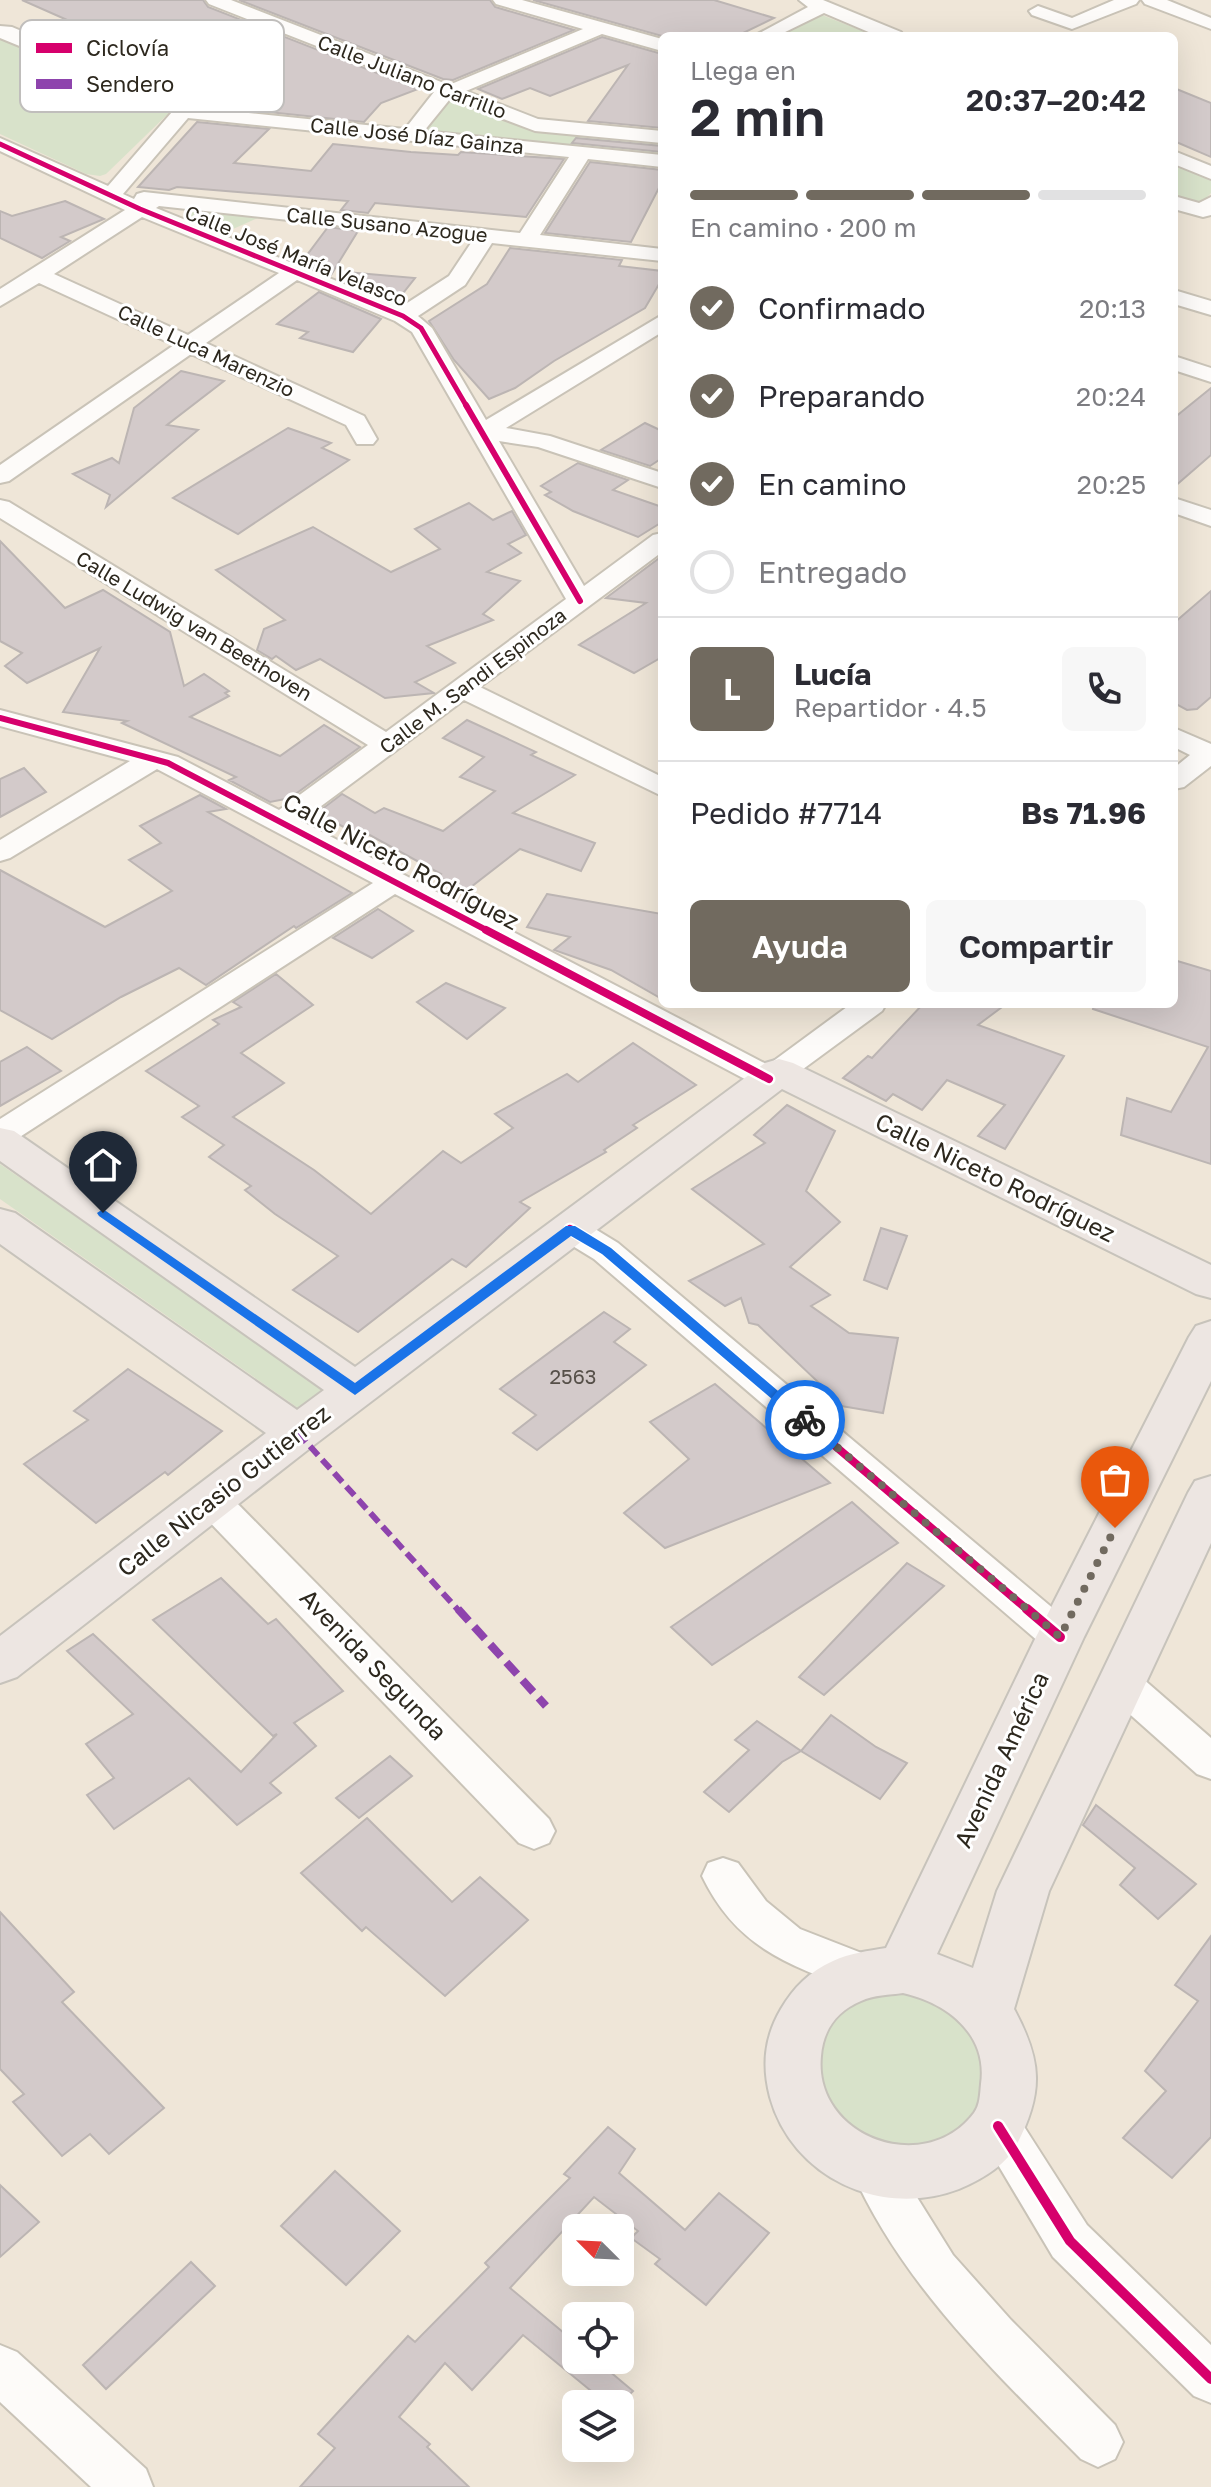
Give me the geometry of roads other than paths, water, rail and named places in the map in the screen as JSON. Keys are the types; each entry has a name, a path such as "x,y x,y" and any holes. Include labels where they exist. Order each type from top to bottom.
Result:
{"main road":[{"name":"Calle Nicasio Gutierrez","path":"0,1663 298,1433 774,1076"},
{"name":"Calle Niceto Rodríguez","path":"774,1076 1211,1283"},
{"path":"0,1141 355,1390"},
{"path":"0,1223 298,1433"},
{"name":"Avenida América","path":"882,1971 1060,1637 1211,1337"},
{"path":"986,2011 1023,1891 1211,1493"},
{"path":"882,1971 934,1976 963,1990 986,2011 1003,2038 1011,2067 1010,2098 998,2126 976,2150 945,2167 911,2173 874,2169 842,2154 813,2129 796,2100 789,2068 793,2036 808,2008 831,1987 882,1971"}],"street":[{"name":"Calle Juliano Carrillo","path":"215,0 267,20"},
{"path":"502,0 658,44"},
{"path":"1038,11 1072,24 1130,0"},
{"path":"1151,0 1211,24"},
{"path":"769,32 815,3 884,32"},
{"name":"Calle Juliano Carrillo","path":"284,27 535,125 658,137"},
{"path":"410,135 441,96 603,27"},
{"name":"Calle José Díaz Gainza","path":"0,32 6,31 20,37"},
{"path":"111,195 183,112"},
{"name":"Calle José Díaz Gainza","path":"183,112 658,161"},
{"name":"Calle José María Velasco","path":"0,144 111,195 147,204 293,273 403,316 421,328 580,601"},
{"path":"526,240 582,153"},
{"path":"1178,159 1211,173"},
{"path":"1178,203 1203,211 1211,203"},
{"path":"4,292 147,204"},
{"name":"Calle Susano Azogue","path":"147,204 658,255"},
{"path":"403,316 457,280 486,236"},
{"path":"0,476 293,273"},
{"name":"Calle Luca Marenzio","path":"37,274 356,421 365,439"},
{"path":"1178,298 1211,308"},
{"path":"484,432 658,324"},
{"path":"1178,364 1211,375"},
{"path":"484,432 542,441 658,480"},
{"name":"Calle Ludwig van Beethoven","path":"0,507 388,745"},
{"path":"1178,507 1211,519"},
{"name":"Calle M. Sandi Espinoza","path":"283,821 658,543"},
{"path":"463,689 658,786"},
{"name":"Calle Niceto Rodríguez","path":"0,718 168,763 774,1076"},
{"path":"1178,738 1211,755 1178,778"},
{"path":"0,852 153,759"},
{"path":"0,1134 396,881"},
{"name":"Calle Nicasio Gutierrez","path":"774,1076 866,1008"},
{"path":"570,1229 606,1251 1060,1637"},
{"name":"Avenida Segunda","path":"211,1500 534,1831"},
{"path":"1120,1682 1211,1762"},
{"path":"723,1876 751,1914 785,1942 882,1971"},
{"path":"998,2126 1070,2241 1211,2379"},
{"path":"874,2169 936,2271 994,2337 1098,2442"},
{"path":"0,2369 128,2487"}]}
